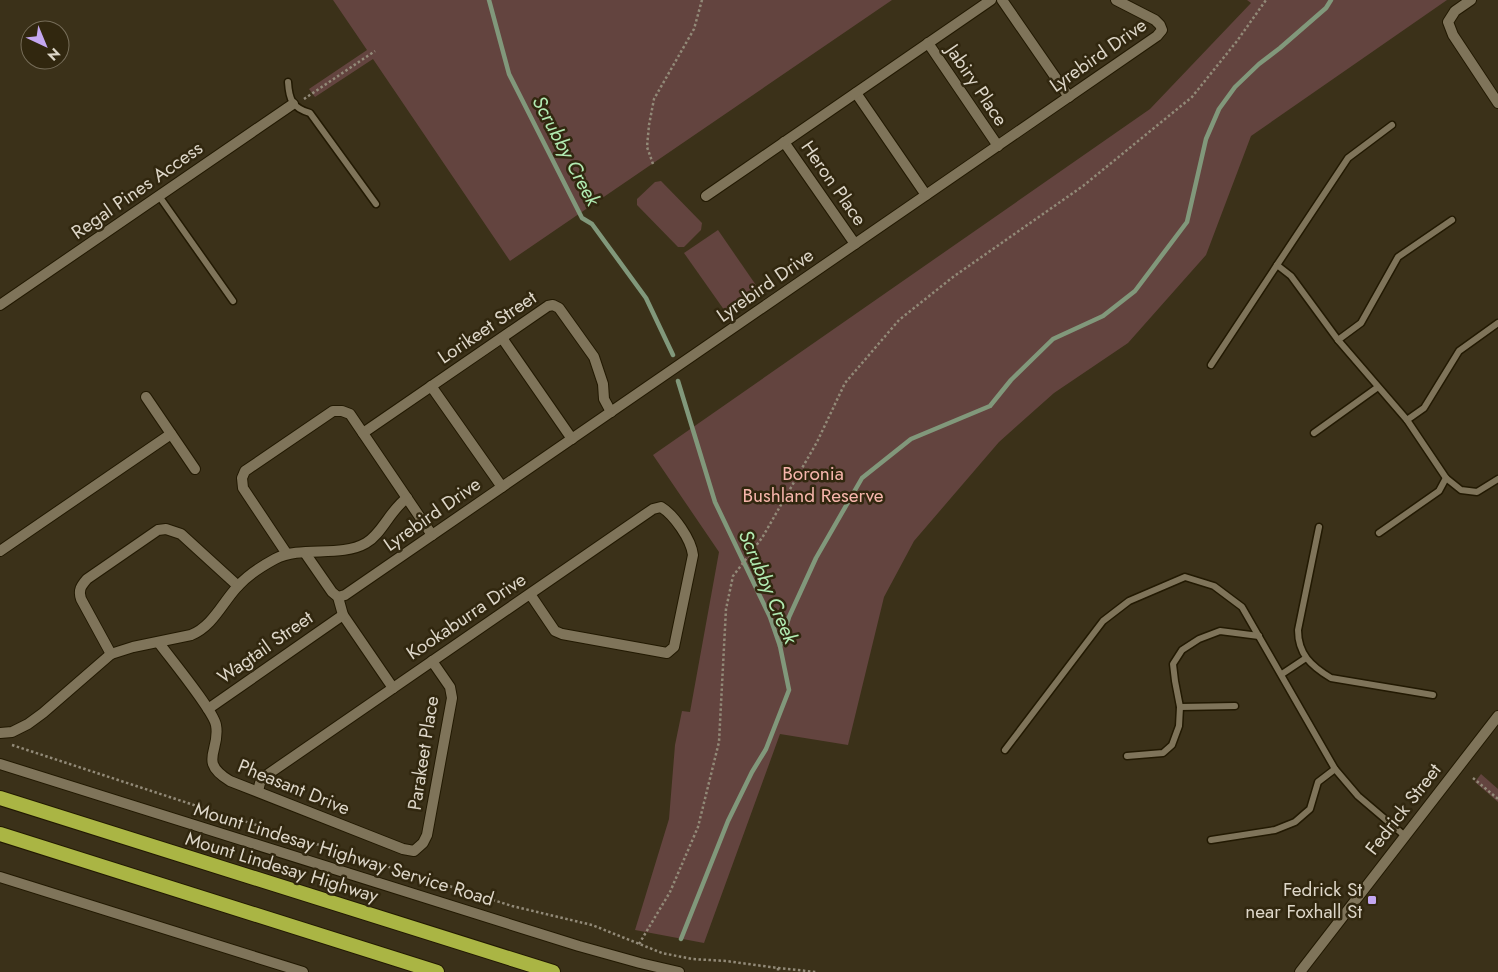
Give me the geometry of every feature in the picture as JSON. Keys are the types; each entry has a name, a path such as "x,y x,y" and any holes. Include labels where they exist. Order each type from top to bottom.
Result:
{"highway":[{"name":"Mount Lindesay Highway","path":"0,798 553,972"},
{"path":"0,834 437,972"}],"street":[{"path":"706,196 991,0"},
{"path":"1002,0 1069,97"},
{"name":"Lyrebird Drive","path":"338,597 345,595 998,146 1157,36 1162,30 1155,20 1116,0"},
{"path":"1471,0 1455,11 1448,22 1452,35 1498,103"},
{"name":"Jabiry Place","path":"928,44 998,146"},
{"path":"856,93 926,195"},
{"name":"Regal Pines Access","path":"0,305 293,104"},
{"name":"Heron Place","path":"784,142 855,244"},
{"name":"Lorikeet Street","path":"363,433 548,306 554,304 559,308 594,358 603,384 604,399 611,412"},
{"path":"502,338 572,439"},
{"path":"431,386 502,487"},
{"path":"146,397 195,469"},
{"path":"287,554 244,488 242,478 245,471 333,411 342,411 350,414 432,535"},
{"path":"0,551 170,434"},
{"path":"0,733 12,732 28,724 111,654 133,647 191,636 199,632 208,624 238,586 276,558 287,554 354,548 367,543 398,504 407,498"},
{"name":"Kookaburra Drive","path":"258,791 260,783 264,778 432,661 653,509 661,507 669,512 692,546 694,555 674,647 667,653 562,634 555,631 530,594"},
{"path":"111,654 81,599 79,593 81,586 87,579 158,530 166,529 181,534 238,586"},
{"path":"305,553 332,592 338,597 343,615 394,688"},
{"name":"Wagtail Street","path":"208,709 343,615"},
{"name":"Pheasant Drive","path":"159,643 208,709 216,723 216,736 212,752 213,765 219,774 230,781 403,850 414,851"},
{"name":"Parakeet Place","path":"414,851 423,844 427,835 452,698 450,687 432,661"},
{"name":"Fedrick Street","path":"1300,972 1498,716"},
{"name":"Mount Lindesay Highway Service Road","path":"0,764 579,946 678,972"},
{"path":"0,877 303,972"}],"lane":[{"path":"288,82 288,94 293,104 299,110 310,113 376,204"},
{"path":"1211,365 1348,158 1392,124"},
{"path":"159,196 233,300"},
{"path":"1338,340 1361,323 1398,257 1452,220"},
{"path":"1277,265 1291,276 1338,340 1407,420 1446,478 1461,490 1477,492 1498,479"},
{"path":"1407,420 1424,408 1459,351 1498,323"},
{"path":"1314,433 1378,387"},
{"path":"1379,533 1440,491 1446,478"},
{"path":"1319,527 1298,630 1298,642 1306,658 1320,672 1331,678 1433,696"},
{"path":"1005,750 1103,621 1129,601 1185,576 1214,586 1242,607 1335,769 1358,796 1405,836"},
{"path":"1127,756 1163,752 1172,745 1179,726 1180,707 1174,664 1182,650 1199,639 1220,631 1259,636"},
{"path":"1282,674 1306,658"},
{"path":"1180,707 1235,706"},
{"path":"1211,840 1275,830 1295,822 1310,808 1318,782 1335,769"}],"path":[{"path":"652,164 647,147 654,99 694,29 702,0"},
{"path":"639,944 670,892 698,827 719,742 726,608 733,576 762,538 817,442 845,383 899,320 953,277 1083,186 1192,97 1237,41 1266,0"},
{"path":"293,104 375,51"},
{"path":"9,744 512,906 592,925 662,953 692,959 726,961 778,970 816,972"},
{"path":"1473,778 1498,799"}],"green space":[{"path":"333,0 892,0 510,261 373,59 315,97 309,89 367,50"},
{"name":"Boronia Bushland Reserve","path":"1247,0 1447,0 1251,136 1206,255 1128,343 1054,393 999,442 914,541 884,597 848,745 780,734 704,943 635,930 669,819 675,745 682,711 690,712 719,552 653,455 1150,109 1251,3"},
{"path":"661,181 702,223 701,230 684,247 678,247 637,205 637,199 655,182"},
{"path":"718,230 760,291 727,314 684,253"},
{"path":"1481,774 1498,789 1498,802 1475,782"}],"waterway":[{"name":"Scrubby Creek","path":"489,0 509,74 582,218 592,224 646,298 673,355"},
{"path":"780,646 789,617 816,558 862,478 911,439 990,406 1011,380 1053,339 1103,316 1135,291 1187,222 1206,139 1219,109 1235,87 1259,64 1326,8 1331,0"},
{"name":"Scrubby Creek","path":"678,381 715,502 770,617 780,646 789,690 766,749 752,772 728,821 681,939"}],"place":[{"name":"Fedrick St near Foxhall St","path":"1372,900"}]}
